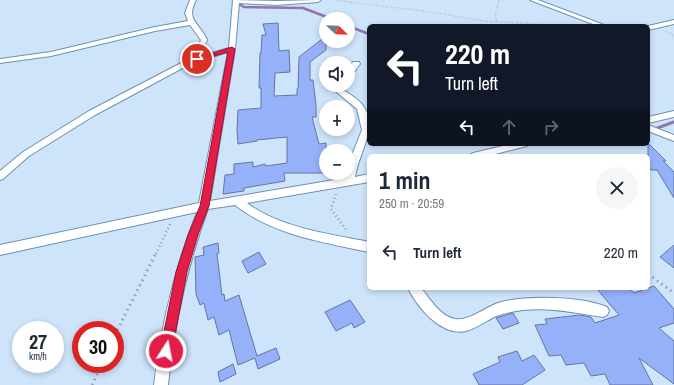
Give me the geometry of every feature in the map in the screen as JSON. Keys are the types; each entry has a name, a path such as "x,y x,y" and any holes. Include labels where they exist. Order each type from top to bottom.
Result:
{"street":[{"path":"188,62 201,48 204,40 202,34 190,23 188,11 193,0"},
{"path":"161,385 163,366 181,272 204,206 232,49 236,0 276,3 318,0"},
{"path":"533,0 599,24"},
{"path":"650,28 674,22"},
{"path":"0,61 51,54 155,29 190,23"},
{"path":"0,176 26,154 78,122 188,62 232,49"},
{"path":"341,92 353,100 361,108 366,130 366,136 352,167 350,182"},
{"path":"650,120 674,114"},
{"path":"650,129 674,138"},
{"path":"482,154 516,146"},
{"path":"0,250 204,206 367,178"},
{"path":"238,201 252,212 301,233 367,246"},
{"path":"416,290 436,315 446,322 456,325 476,321 500,309 521,306 558,304 603,312"}],"path":[{"path":"334,0 423,11 462,18 534,24"},
{"path":"496,22 495,9 499,0"},
{"path":"337,184 331,209 356,243"},
{"path":"121,321 132,298 149,269 176,212"},
{"path":"650,276 674,294"},
{"path":"92,385 98,373"}],"building":[{"path":"278,23 279,51 289,50 290,72 275,73 274,96 297,95 299,57 319,41 319,48 326,48 326,50 310,62 310,80 313,80 316,105 316,117 312,117 319,144 319,173 284,173 285,181 244,188 244,191 223,194 225,175 234,174 234,164 253,162 253,167 265,164 266,166 287,163 287,137 257,140 238,144 238,110 261,108 261,88 259,88 260,53 262,35 266,35 263,24"},
{"path":"650,145 666,161 663,161 674,172 674,198 657,170 650,169 650,154 648,154 648,146"},
{"path":"218,243 219,253 217,254 222,295 224,294 225,301 239,295 257,356 276,348 280,359 258,369 255,358 238,365 229,330 219,335 214,317 208,320 204,303 200,305 196,294 195,257 204,255 203,247"},
{"path":"674,245 674,268 660,257"},
{"path":"259,252 266,264 248,273 242,261"},
{"path":"654,286 674,309 674,323 659,328 674,341 674,384 639,358 653,385 610,385 605,374 591,376 584,363 566,365 561,355 549,356 535,325 547,324 545,319 580,315 591,317 595,323 619,315 598,290 631,290 634,293 643,290 650,290 650,287"},
{"path":"350,300 365,322 354,328 352,323 336,331 325,312"},
{"path":"513,313 519,323 503,329 496,318"},
{"path":"517,351 522,361 534,355 545,370 522,385 479,385 473,374 500,362 498,357"},
{"path":"233,364 236,374 220,382 218,372"}],"waterway":[{"path":"233,0 244,7 303,8 319,14"},
{"path":"355,29 367,33"},
{"path":"650,130 674,122"}],"route":[{"path":"166,351 181,272 204,206 232,49 197,59"}]}
